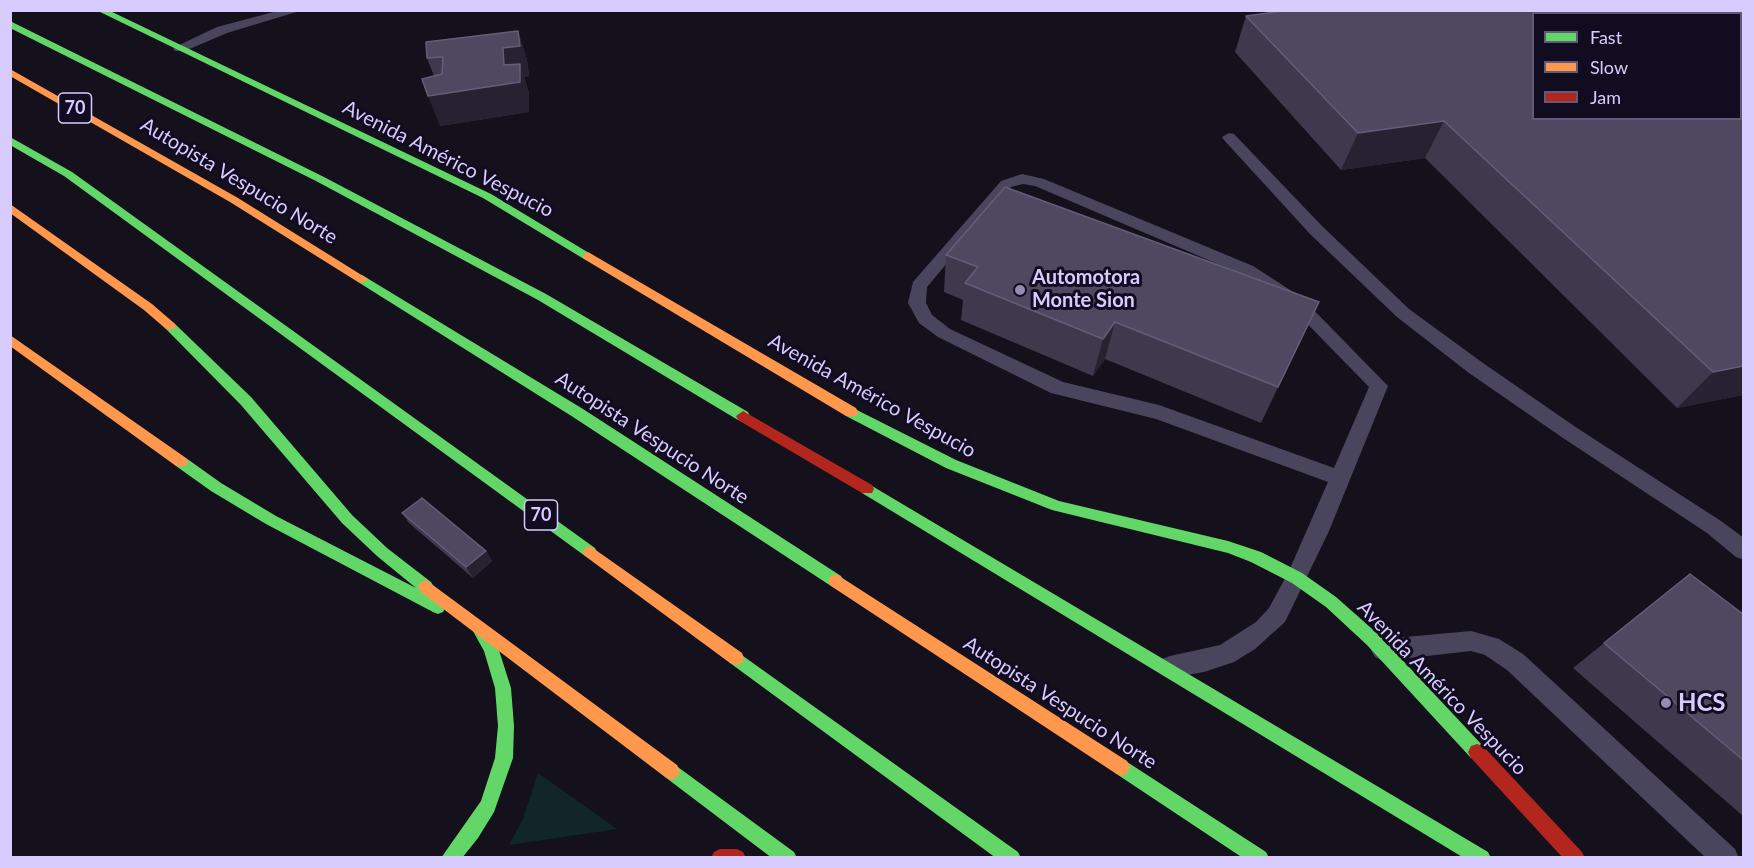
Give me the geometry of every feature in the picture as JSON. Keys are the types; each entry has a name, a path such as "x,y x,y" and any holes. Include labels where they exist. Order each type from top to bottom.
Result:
{"main road":[{"name":"Avenida Américo Vespucio","path":"100,10 486,196 844,408 951,464 1057,506 1256,557 1297,578 1331,602 1383,650 1576,858"},
{"path":"10,24 320,179 542,297 1168,668 1482,858"},
{"name":"Autopista Vespucio Norte","path":"10,72 140,144 578,413 1260,858"},
{"name":"70","path":"10,140 68,174 1012,858"},
{"path":"13,209 148,307 187,341 246,401 347,519 382,552 480,629 788,858"},
{"path":"10,339 216,487 281,525 480,629 499,670 505,704 504,758 488,806 472,832 450,858"},
{"path":"720,858 737,858"}],"lane":[{"path":"180,48 222,30 297,10"},
{"path":"1229,137 1316,230 1403,313 1476,368 1570,433 1714,527 1743,551"},
{"path":"1168,668 1226,654 1264,629 1277,615 1297,578 1340,478 1379,386 1295,301 1247,270 1039,182 1022,179 1006,184 919,286 917,303 925,319 944,333 1058,388 1159,412 1340,478"},
{"path":"1383,650 1472,641 1491,646 1515,662 1726,858"}],"green space":[{"path":"538,773 617,829 509,845 523,819"}],"building":[{"path":"1290,10 1743,10 1743,366 1713,372 1444,121 1358,133 1246,16"},
{"path":"518,31 520,46 503,48 504,65 520,64 520,82 428,96 422,79 442,74 443,57 427,58 426,42"},
{"path":"1005,187 1319,302 1278,387 1115,322 1103,339 965,283 978,267 946,255"},
{"path":"422,498 486,551 466,567 402,513"},
{"path":"1690,574 1743,614 1743,760 1604,643"}],"traffic: fast":[{"path":"100,10 487,196 588,256"},
{"path":"10,24 320,179 542,297 743,416"},
{"path":"10,140 68,174 590,552"},
{"path":"362,279 578,413 836,581"},
{"path":"170,326 246,401 347,519 382,552 426,587"},
{"path":"851,412 951,464 1057,506 1228,547 1256,557 1297,578 1331,602 1373,640 1477,752"},
{"path":"181,462 216,487 271,520 438,607"},
{"path":"867,489 1482,858"},
{"path":"450,858 472,832 488,806 504,758 506,726 503,688 491,649 481,631"},
{"path":"736,658 1012,858"},
{"path":"1121,767 1260,858"},
{"path":"671,771 788,858"}],"traffic: slow":[{"path":"10,72 234,200 362,279"},
{"path":"10,207 148,307 170,326"},
{"path":"588,256 851,412"},
{"path":"10,339 181,462"},
{"path":"590,552 736,658"},
{"path":"836,581 1121,767"},
{"path":"426,587 671,771"}],"traffic: jam":[{"path":"743,416 867,489"},
{"path":"1477,752 1576,858"},
{"path":"720,858 737,858"}],"place":[{"name":"Automotora Monte Sion","path":"1020,290"},
{"name":"HCS","path":"1666,703"}]}
